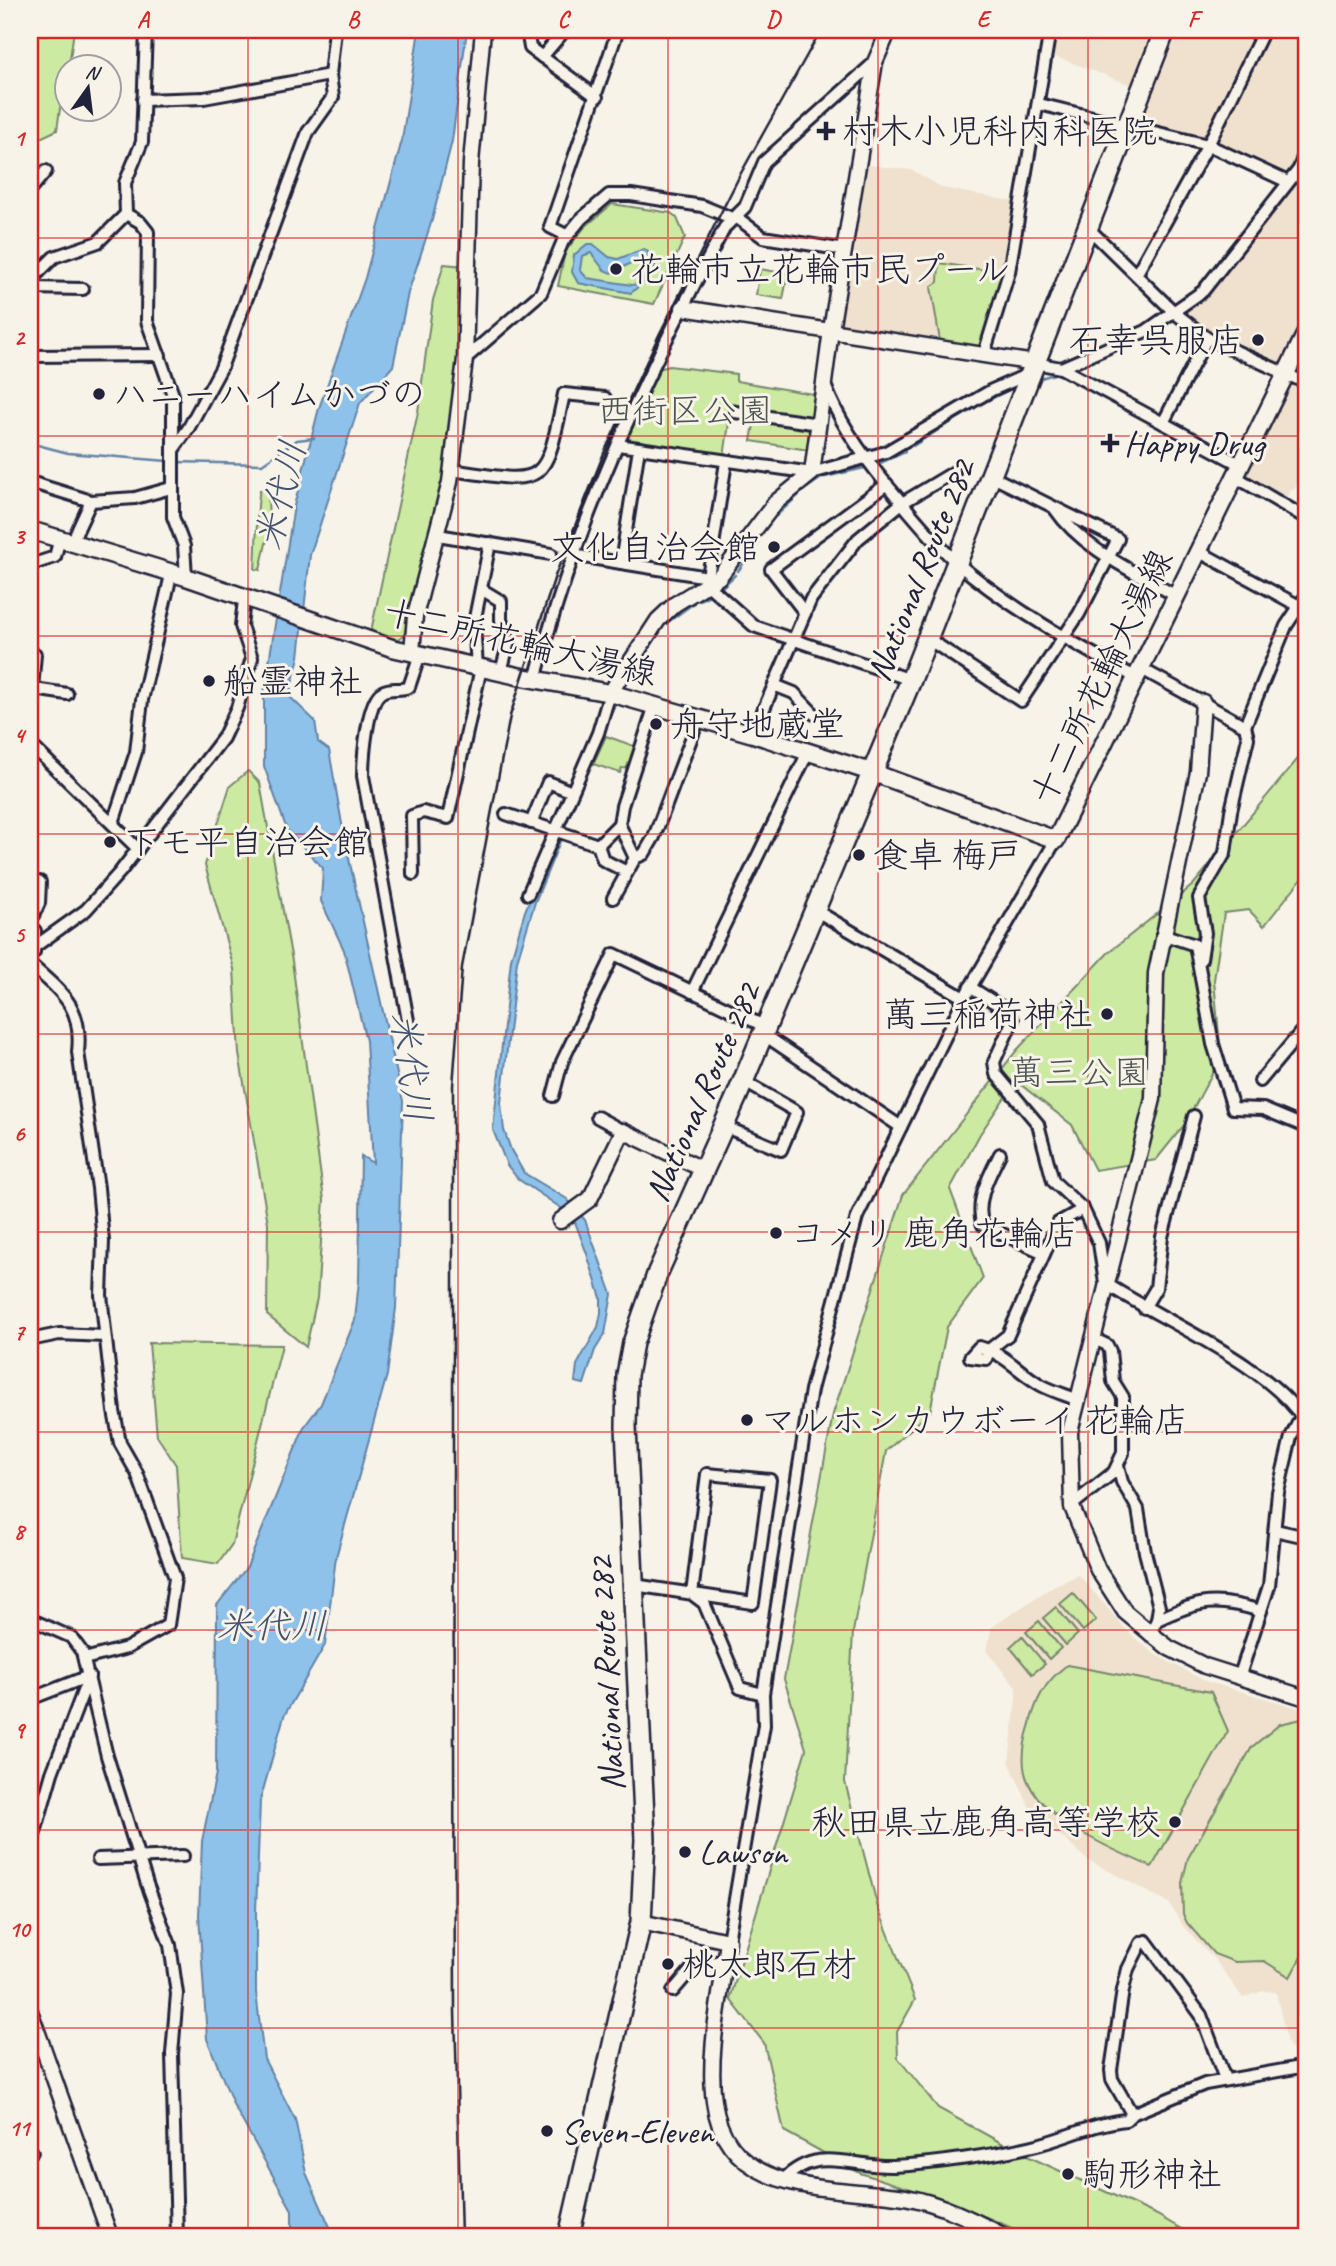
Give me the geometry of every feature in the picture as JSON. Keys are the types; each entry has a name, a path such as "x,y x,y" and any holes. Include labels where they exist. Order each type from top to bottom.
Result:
{"highway":[{"name":"National Route 282","path":"569,2236 641,1922 645,1839 627,1375 633,1343 657,1272 765,1030 911,680 1165,30"}],"main road":[{"name":"十二所花輪大湯線","path":"30,530 178,576 392,648 500,673 610,693 753,734 871,772 1056,840 1306,333"}],"street":[{"path":"126,214 124,193 142,142 146,30"},
{"path":"173,450 188,429 221,368 309,132 333,97 330,75 335,30"},
{"path":"409,1026 363,766 364,747 375,699 382,692 400,691 409,687 416,653 415,615 438,535 452,470 465,359 471,163 483,30"},
{"path":"527,30 530,48 597,97"},
{"path":"542,57 565,30"},
{"path":"568,236 550,227 618,30"},
{"path":"528,894 560,834 572,792 598,733 610,693 658,620 675,604 727,569 775,503 812,472 831,330 875,62 889,30"},
{"path":"984,354 1009,272 1050,30"},
{"path":"1137,273 1208,145 1264,30"},
{"path":"535,680 553,610 572,555 618,445 683,309 726,227 746,208 764,162 875,62"},
{"path":"143,100 204,98 330,75"},
{"path":"1039,104 1208,145 1287,182"},
{"path":"683,309 984,354 1034,368 1061,368 1146,331 1203,291 1299,169 1306,149"},
{"path":"30,190 46,171"},
{"path":"465,359 541,293 568,236 581,219 609,195 631,195 702,206 735,218 763,237 845,250"},
{"path":"30,281 34,268 54,257 98,242 126,214"},
{"path":"113,823 135,752 151,654 178,576 184,546 173,517 173,395 148,321 148,232 140,222 126,214"},
{"path":"1088,228 1175,313 1207,338 1306,383"},
{"path":"30,288 83,289"},
{"path":"1163,423 1207,338"},
{"path":"30,356 160,355"},
{"path":"618,445 812,472 886,452 1034,368"},
{"path":"1061,368 1163,423 1306,518"},
{"path":"824,382 831,402 865,457 902,503 956,562 1063,638 1203,702 1245,726"},
{"path":"452,470 515,479 529,477 542,469 551,454 564,394 605,398"},
{"path":"735,412 819,424"},
{"path":"621,563 639,449"},
{"path":"708,581 726,462"},
{"path":"753,734 811,599 858,539 902,503 954,472"},
{"path":"928,638 1021,701 1063,638 1118,539 991,476"},
{"path":"30,482 91,501 135,498 171,488"},
{"path":"805,613 771,569 887,484"},
{"path":"30,565 55,557 91,501"},
{"path":"1054,507 1062,519 1108,557 1176,596"},
{"path":"438,535 551,554"},
{"path":"414,874 412,816 423,812 448,818 479,667 474,623 489,543"},
{"path":"1198,551 1303,601 1277,648 1245,726 1248,738 1225,853 1199,898 1205,933 1199,969"},
{"path":"572,555 708,581 754,626 911,680"},
{"path":"481,589 501,601 501,620 509,640 500,673"},
{"path":"33,949 86,909 138,849 222,738 237,708 252,658 241,626 244,600"},
{"path":"30,713 35,654"},
{"path":"774,685 794,693 814,714"},
{"path":"34,689 67,694"},
{"path":"1203,702 1198,772 1162,934 1156,973 1153,1099 1070,1432 1072,1505 1098,1570 1125,1612 1154,1627 1169,1648 1205,1666 1306,1698"},
{"path":"598,845 620,824 655,705"},
{"path":"612,898 635,858 644,854 654,837 699,718"},
{"path":"30,744 138,849"},
{"path":"692,992 808,752"},
{"path":"531,823 548,782 572,792"},
{"path":"506,814 598,845"},
{"path":"620,824 635,858"},
{"path":"1004,2236 972,2219 925,2202 822,2189 768,2176 746,2162 724,2134 714,2103 712,2072 727,1941 764,1725 762,1694 811,1390 857,1217 964,998 1056,840"},
{"path":"598,845 603,860 627,872"},
{"path":"40,882 39,903 30,924 34,931 30,965 74,1007 80,1030 78,1052 103,1241 101,1295 120,1443 137,1474 175,1578 168,1625 127,1648 84,1659"},
{"path":"815,910 964,998"},
{"path":"1162,934 1195,945 1213,1044 1233,1108 1263,1109 1306,1127"},
{"path":"553,1096 562,1062 614,954 765,1030 901,1127"},
{"path":"970,987 1003,1008 1013,1020 994,1062 996,1074 1038,1124 1053,1181 1083,1209 1099,1243 1105,1283 1250,1370 1286,1395 1305,1416 1291,1437 1278,1492 1269,1586 1239,1678"},
{"path":"1260,1082 1306,1028"},
{"path":"723,1126 781,1150 797,1112 743,1081"},
{"path":"1144,1308 1156,1288 1162,1237 1194,1116"},
{"path":"597,1118 702,1169"},
{"path":"561,1219 577,1205 590,1199 623,1131"},
{"path":"1000,1154 986,1183 979,1215 983,1225 1044,1253"},
{"path":"1077,1399 1041,1385 1010,1360 990,1349 1008,1335 1058,1223 1083,1209"},
{"path":"30,1340 59,1334 106,1336"},
{"path":"1072,1505 1118,1466 1123,1453 1123,1397 1113,1381 1107,1345 1092,1338"},
{"path":"1118,1466 1122,1482 1139,1509 1144,1552 1159,1607 1154,1627"},
{"path":"634,1585 692,1594 752,1603 770,1480 708,1474 692,1594"},
{"path":"1275,1530 1306,1537"},
{"path":"692,1594 704,1603 740,1688 762,1694"},
{"path":"1154,1627 1196,1603 1238,1604 1261,1611"},
{"path":"30,1619 71,1637 84,1659 107,1756 170,1945 177,1994 172,2054 177,2236"},
{"path":"30,1699 89,1676"},
{"path":"30,1850 52,1773 89,1676"},
{"path":"98,1859 183,1856"},
{"path":"641,1922 727,1941"},
{"path":"1132,2114 1112,2079 1111,2070 1128,1969 1141,1943 1146,1941 1201,2015 1225,2079"},
{"path":"673,1991 691,1970 725,1959"},
{"path":"30,2011 110,2236"},
{"path":"783,2180 796,2167 812,2161 854,2160 892,2166 1032,2147 1126,2120 1132,2114 1225,2079 1306,2066"}],"shaded area":[{"path":"1054,30 1306,30 1306,470 1294,490 1291,489 1283,505 1236,477 1286,373 1207,338 1175,313 1203,291 1287,182 1208,145 1130,124 1142,89 1051,55"},
{"path":"859,164 912,170 943,188 1021,203 1005,273 939,263 937,283 931,287 940,341 831,330"},
{"name":"秋田県立鹿角高等学校","path":"1079,1575 1130,1634 1156,1655 1205,1681 1306,1710 1306,2058 1299,2059 1287,2042 1276,1992 1263,1991 1243,1998 1216,1961 1183,1926 1169,1903 1086,1859 1030,1808 1009,1762 1017,1689 986,1650 992,1627 1055,1585"}],"green space":[{"path":"30,30 74,30 71,52 52,52 52,122 58,122 57,130 30,143"},
{"name":"花輪市立花輪市民プール","path":"612,204 671,213 677,218 685,237 654,304 558,286 565,252 585,227"},
{"path":"939,263 1005,273 982,347 940,341 931,287 938,282"},
{"path":"444,264 464,266 458,364 441,499 404,635 397,640 371,631 418,412 433,300"},
{"path":"760,269 788,274 783,299 756,295"},
{"name":"西街区公園","path":"669,366 736,374 736,381 819,395 817,414 810,418 747,409 732,403 724,457 623,444 658,369"},
{"path":"755,419 806,427 812,434 809,450 751,441"},
{"path":"268,489 269,530 260,570 255,569 258,503 260,490"},
{"path":"606,736 637,747 630,769 622,768 620,773 593,764"},
{"name":"萬三公園","path":"1306,749 1306,873 1264,926 1249,910 1224,913 1214,980 1221,1057 1185,1124 1156,1160 1095,1170 1072,1125 1016,1081 980,1134 950,1189 983,1278 947,1327 930,1412 886,1451 853,1632 845,1782 878,1908 915,2000 897,2032 898,2058 938,2108 1014,2150 1157,2215 1193,2236 1031,2236 948,2201 860,2173 784,2131 764,2043 730,1999 806,1749 784,1679 833,1414 903,1195 1017,1050 1108,953 1193,885"},
{"path":"248,771 260,783 292,961 324,1200 317,1298 306,1347 267,1315 268,1223 239,1054 234,969 205,865 230,786"},
{"path":"149,1343 282,1345 232,1544 218,1564 182,1558 176,1465 157,1436"},
{"path":"1073,1593 1096,1620 1083,1631 1060,1604"},
{"path":"1056,1607 1078,1634 1066,1645 1043,1618"},
{"path":"1039,1621 1061,1648 1049,1659 1026,1632"},
{"path":"1022,1636 1045,1664 1032,1674 1010,1647"},
{"path":"1067,1665 1211,1692 1228,1731 1152,1867 1102,1844 1066,1823 1038,1798 1029,1784 1023,1756 1032,1717 1047,1685"},
{"path":"1306,1718 1306,1948 1290,1977 1264,1961 1235,1962 1214,1954 1187,1923 1183,1914 1182,1883 1188,1858 1252,1747 1280,1724"}],"water":[{"name":"米代川","path":"419,30 467,30 452,141 432,220 408,293 393,366 360,403 310,555 299,657 289,696 315,721 318,742 329,750 345,841 403,1101 396,1308 387,1375 336,1557 325,1645 284,1716 260,1801 256,1992 264,2059 295,2119 306,2173 334,2236 292,2236 292,2210 234,2106 207,2039 199,1915 202,1841 216,1773 217,1605 247,1567 304,1427 321,1404 355,1320 359,1280 361,1156 373,1163 366,1041 344,950 321,901 323,868 287,830 264,766 264,693 294,506 319,408 365,278 402,140"},
{"path":"587,244 593,244 609,257 618,259 644,249 655,258 655,272 631,293 578,283 572,272 574,255","holes":["591,253 604,270 611,273 642,258 648,262 646,276 638,284 632,285 587,278 580,270 582,256"]},
{"path":"557,836 561,839 535,902 517,961 501,1103 504,1130 524,1173 567,1199 585,1220 612,1294 605,1334 595,1350 584,1384 575,1382 577,1365 598,1327 601,1313 601,1298 587,1254 575,1222 561,1208 518,1179 507,1165 493,1130 511,959 525,911"}],"waterway":[{"path":"1255,234 1306,166"},
{"path":"1229,267 1236,259"},
{"path":"1163,325 1175,318"},
{"path":"1041,378 1054,374"},
{"path":"981,404 1011,389"},
{"path":"947,425 975,408"},
{"path":"913,446 940,429"},
{"path":"175,462 262,464 297,440 314,438"},
{"path":"30,443 68,453 168,461"},
{"path":"878,464 905,452"},
{"path":"825,477 869,467"},
{"path":"807,488 820,479"},
{"path":"776,516 803,491"},
{"path":"749,556 758,543"},
{"path":"738,571 746,560"},
{"path":"719,590 735,575"},
{"path":"699,600 712,594"},
{"path":"668,622 694,603"},
{"path":"627,682 663,627"},
{"path":"603,734 614,707"},
{"path":"562,831 588,769"}],"tunnel":[{"path":"551,554 572,555"}],"railway":[{"path":"461,2236 455,2011 453,1086 462,967 510,716 555,576 604,453 659,335 741,173 821,30"}],"place":[{"name":"村木小児科内科医院","path":"826,131"},
{"name":"花輪市立花輪市民プール","path":"616,269"},
{"name":"石幸呉服店","path":"1258,340"},
{"name":"ハニーハイムかづの","path":"99,394"},
{"name":"Happy Drug","path":"1110,443"},
{"name":"文化自治会館","path":"774,547"},
{"name":"船霊神社","path":"209,681"},
{"name":"舟守地蔵堂","path":"656,724"},
{"name":"下モ平自治会館","path":"110,842"},
{"name":"食卓 梅戸","path":"859,855"},
{"name":"萬三稲荷神社","path":"1107,1014"},
{"name":"コメリ 鹿角花輪店","path":"776,1233"},
{"name":"マルホンカウボーイ 花輪店","path":"747,1420"},
{"name":"秋田県立鹿角高等学校","path":"1175,1822"},
{"name":"Lawson","path":"685,1852"},
{"name":"桃太郎石材","path":"668,1964"},
{"name":"Seven-Eleven","path":"547,2131"},
{"name":"駒形神社","path":"1068,2174"}]}
